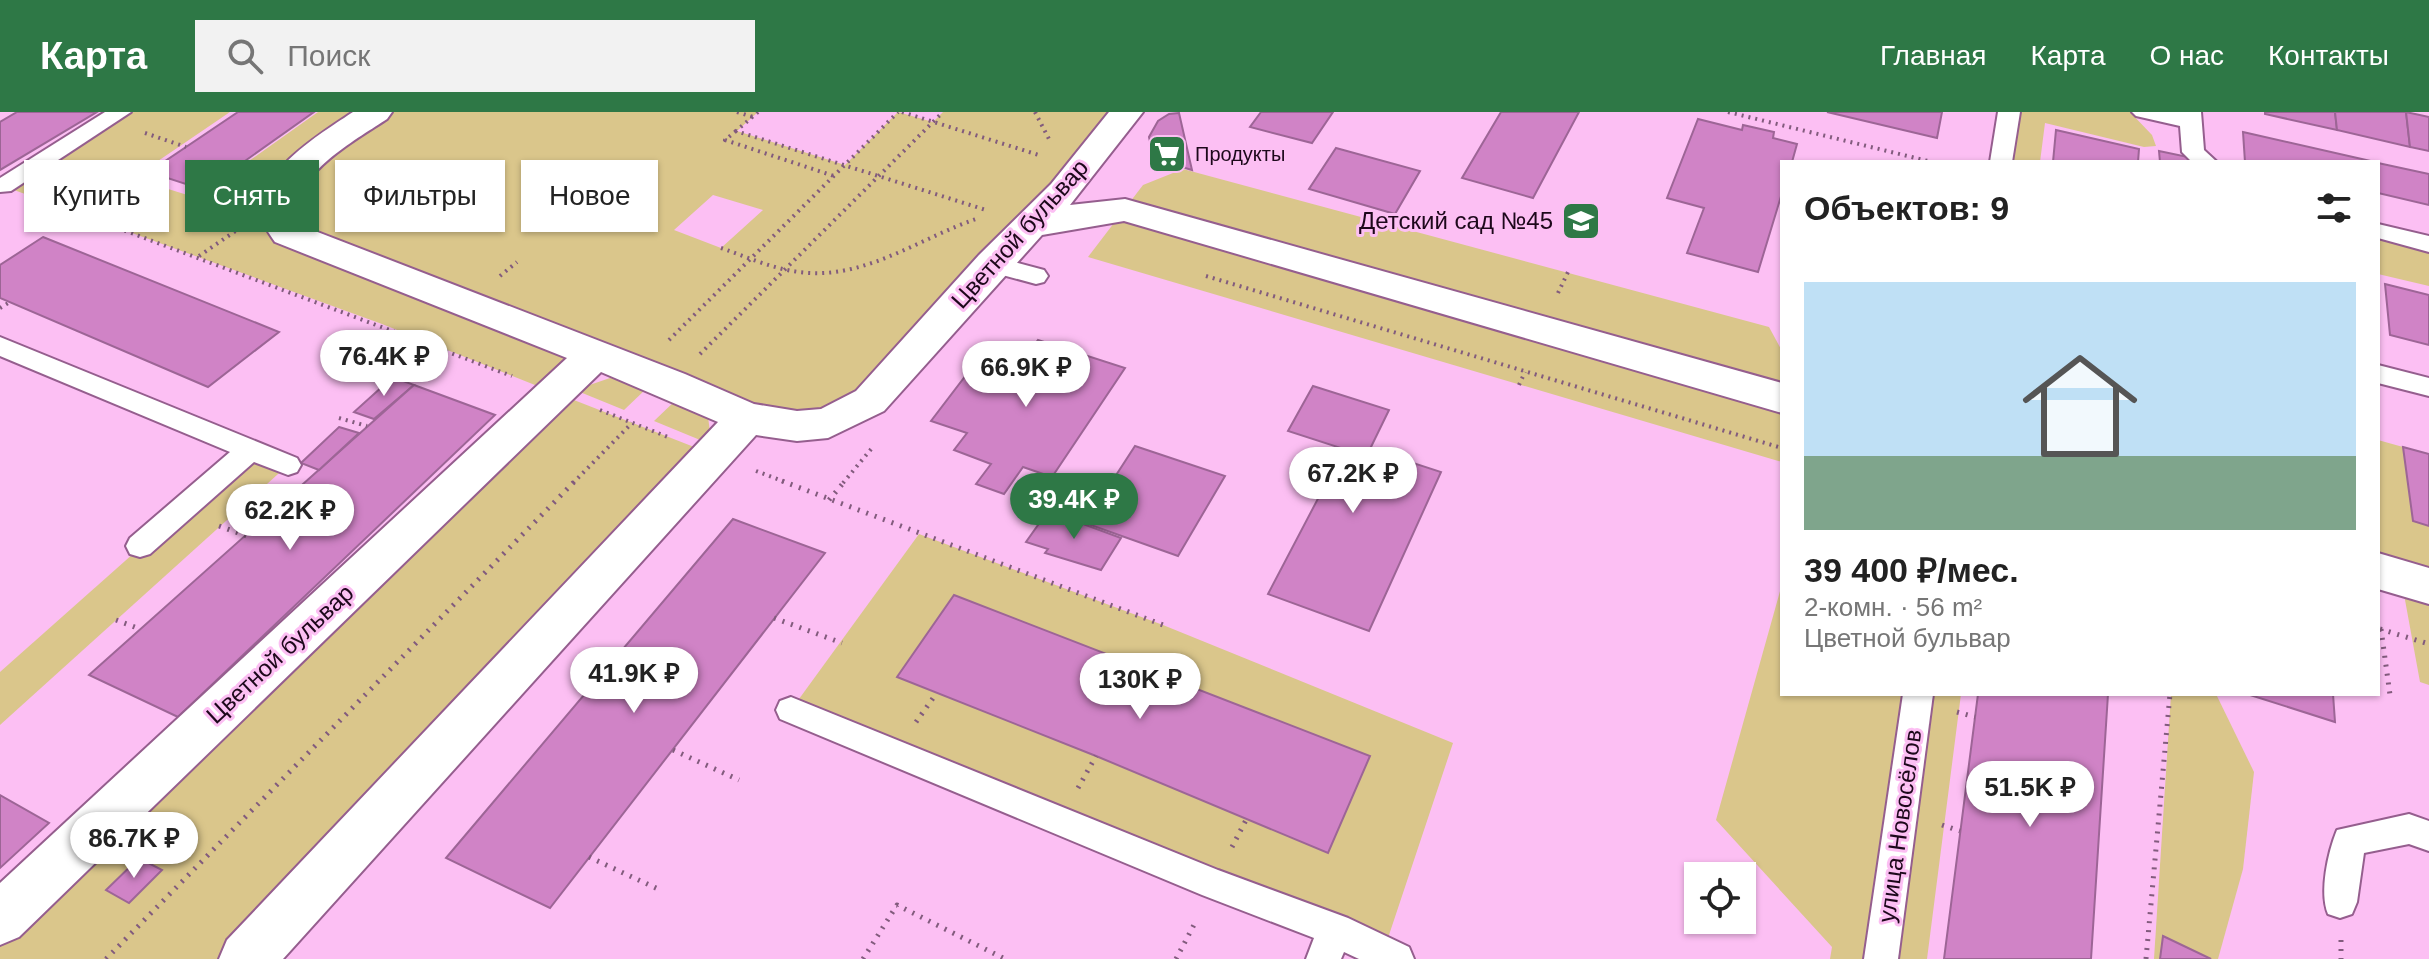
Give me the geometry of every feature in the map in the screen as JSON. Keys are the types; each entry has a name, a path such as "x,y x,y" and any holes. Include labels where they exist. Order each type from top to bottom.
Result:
{"street":[{"name":"Цветной бульвар","path":"375,112 312,157 289,178 279,209 280,224 288,234 671,384 747,418 797,426 828,423 870,401 992,264 1030,226 1064,163 1126,112"},
{"path":"1064,163 1107,180 1125,210"},
{"path":"1030,226 1066,217 1125,210 1780,397"},
{"name":"Цветной бульвар","path":"0,919 595,355"},
{"path":"246,959 747,418"},
{"path":"2380,572 2429,586"}],"lane":[{"path":"3,186 120,112"},
{"path":"2001,160 2009,112"},
{"path":"2143,112 2190,117 2193,152 2203,160"},
{"path":"2380,232 2429,244"},
{"path":"992,264 1036,276"},
{"path":"0,346 288,465"},
{"path":"2380,375 2429,387"},
{"path":"140,546 250,450"},
{"name":"улица Новосёлов","path":"1881,959 1918,696"},
{"path":"791,710 1200,878 1330,944 1397,959"},
{"path":"2340,902 2349,841 2409,829 2429,836"}],"path":[{"path":"737,112 753,117"},
{"path":"758,112 725,140 834,176"},
{"path":"664,346 900,112 1064,163"},
{"path":"697,357 943,112"},
{"path":"1035,112 1049,133 1052,147 1064,163"},
{"path":"1728,112 1924,160"},
{"path":"721,248 786,270 832,272 858,268 887,258 943,229 996,213 736,131"},
{"path":"3,186 382,325 632,423 106,959"},
{"path":"1556,299 1568,272"},
{"path":"1204,276 1780,447"},
{"path":"0,308 10,302"},
{"path":"1519,385 1525,372"},
{"path":"339,418 367,426"},
{"path":"829,500 1163,625"},
{"path":"218,525 247,536"},
{"path":"774,618 842,643"},
{"path":"116,620 140,629"},
{"path":"2380,629 2429,644"},
{"path":"2380,635 2390,695"},
{"path":"2146,959 2170,696"},
{"path":"673,750 739,780"},
{"path":"589,857 658,889"},
{"path":"863,959 897,905 1005,959"}],"shaded area":[{"path":"108,112 230,112 159,160 28,160"},
{"path":"318,112 758,112 737,131 845,165 898,112 933,122 943,112 1126,112 870,401 797,426 596,355 556,393 712,454 246,959 0,959 0,919 555,393 382,324 129,232 169,232 169,189 185,194 185,232 319,232 319,160 250,160","holes":["713,195 763,210 721,248 674,230"]},
{"path":"2009,112 2130,112 2152,135 2156,146 2144,147 2045,123 2040,160 2001,160"},
{"path":"24,162 24,194 3,186 13,179 3,175"},
{"path":"1183,169 1769,327 1780,347 1780,461 1088,257 1143,185"},
{"path":"2380,232 2429,244 2429,286 2380,274"},
{"path":"610,378 646,389 624,410 575,390"},
{"path":"676,400 708,416 710,433 705,442 654,421"},
{"path":"2380,441 2403,447 2413,521 2429,526 2429,685 2420,682 2401,578 2380,572"},
{"path":"250,450 288,465 0,725 0,672"},
{"path":"919,534 1163,625 1453,743 1383,953 791,710"},
{"path":"1780,591 1780,696 1961,696 1927,959 1830,959 1832,947 1716,820"},
{"path":"2171,696 2217,696 2254,772 2243,869 2218,959 2154,959"}],"building":[{"path":"17,112 97,112 0,170 0,122"},
{"path":"238,112 314,112 246,160 185,160 185,184 169,179 167,160"},
{"path":"1261,112 1333,112 1312,143 1250,127"},
{"path":"1501,112 1579,112 1533,198 1462,178"},
{"path":"1827,112 1942,112 1937,138"},
{"path":"2335,112 2337,130 2265,114"},
{"path":"2335,112 2406,112 2410,147 2337,130"},
{"path":"2406,112 2429,117 2429,151 2410,147"},
{"path":"1179,113 1192,170 1165,162 1151,147 1149,137 1158,121 1169,114"},
{"path":"1698,119 1742,130 1743,125 1774,132 1773,138 1797,144 1793,160 1780,160 1780,200 1758,272 1687,253 1704,208 1667,198"},
{"path":"2056,130 2139,149 2138,160 2053,160"},
{"path":"2243,132 2366,160 2245,160"},
{"path":"1336,148 1420,171 1395,214 1309,189"},
{"path":"2159,151 2188,157 2189,160 2160,160"},
{"path":"2380,163 2429,174 2429,205 2380,193"},
{"path":"43,237 279,332 208,387 0,298 0,265"},
{"path":"2385,284 2429,295 2429,345 2390,335"},
{"path":"1038,340 1125,368 1052,477 1023,467 1004,494 976,484 991,464 954,450 967,433 931,421 986,349 1023,361"},
{"path":"393,377 414,385 374,419 354,412"},
{"path":"414,385 495,415 178,717 89,675"},
{"path":"1313,386 1389,410 1370,449 1441,472 1369,631 1268,594 1344,449 1288,431"},
{"path":"339,427 359,433 319,470 301,463"},
{"path":"1135,446 1225,476 1178,556 1085,523"},
{"path":"2403,447 2429,454 2429,526 2413,521"},
{"path":"1048,511 1121,538 1101,570 1045,553 1048,549 1026,542"},
{"path":"733,519 825,553 550,908 446,858"},
{"path":"954,595 1370,756 1328,853 897,677"},
{"path":"1978,696 2108,696 2091,959 1944,959"},
{"path":"2253,696 2333,696 2335,722"},
{"path":"0,795 49,823 0,868"},
{"path":"139,858 162,870 129,903 106,890"},
{"path":"2163,936 2211,959 2160,959"}],"place":[{"name":"Продукты","path":"1167,154"},
{"name":"Детский сад №45","path":"1581,221"}]}
